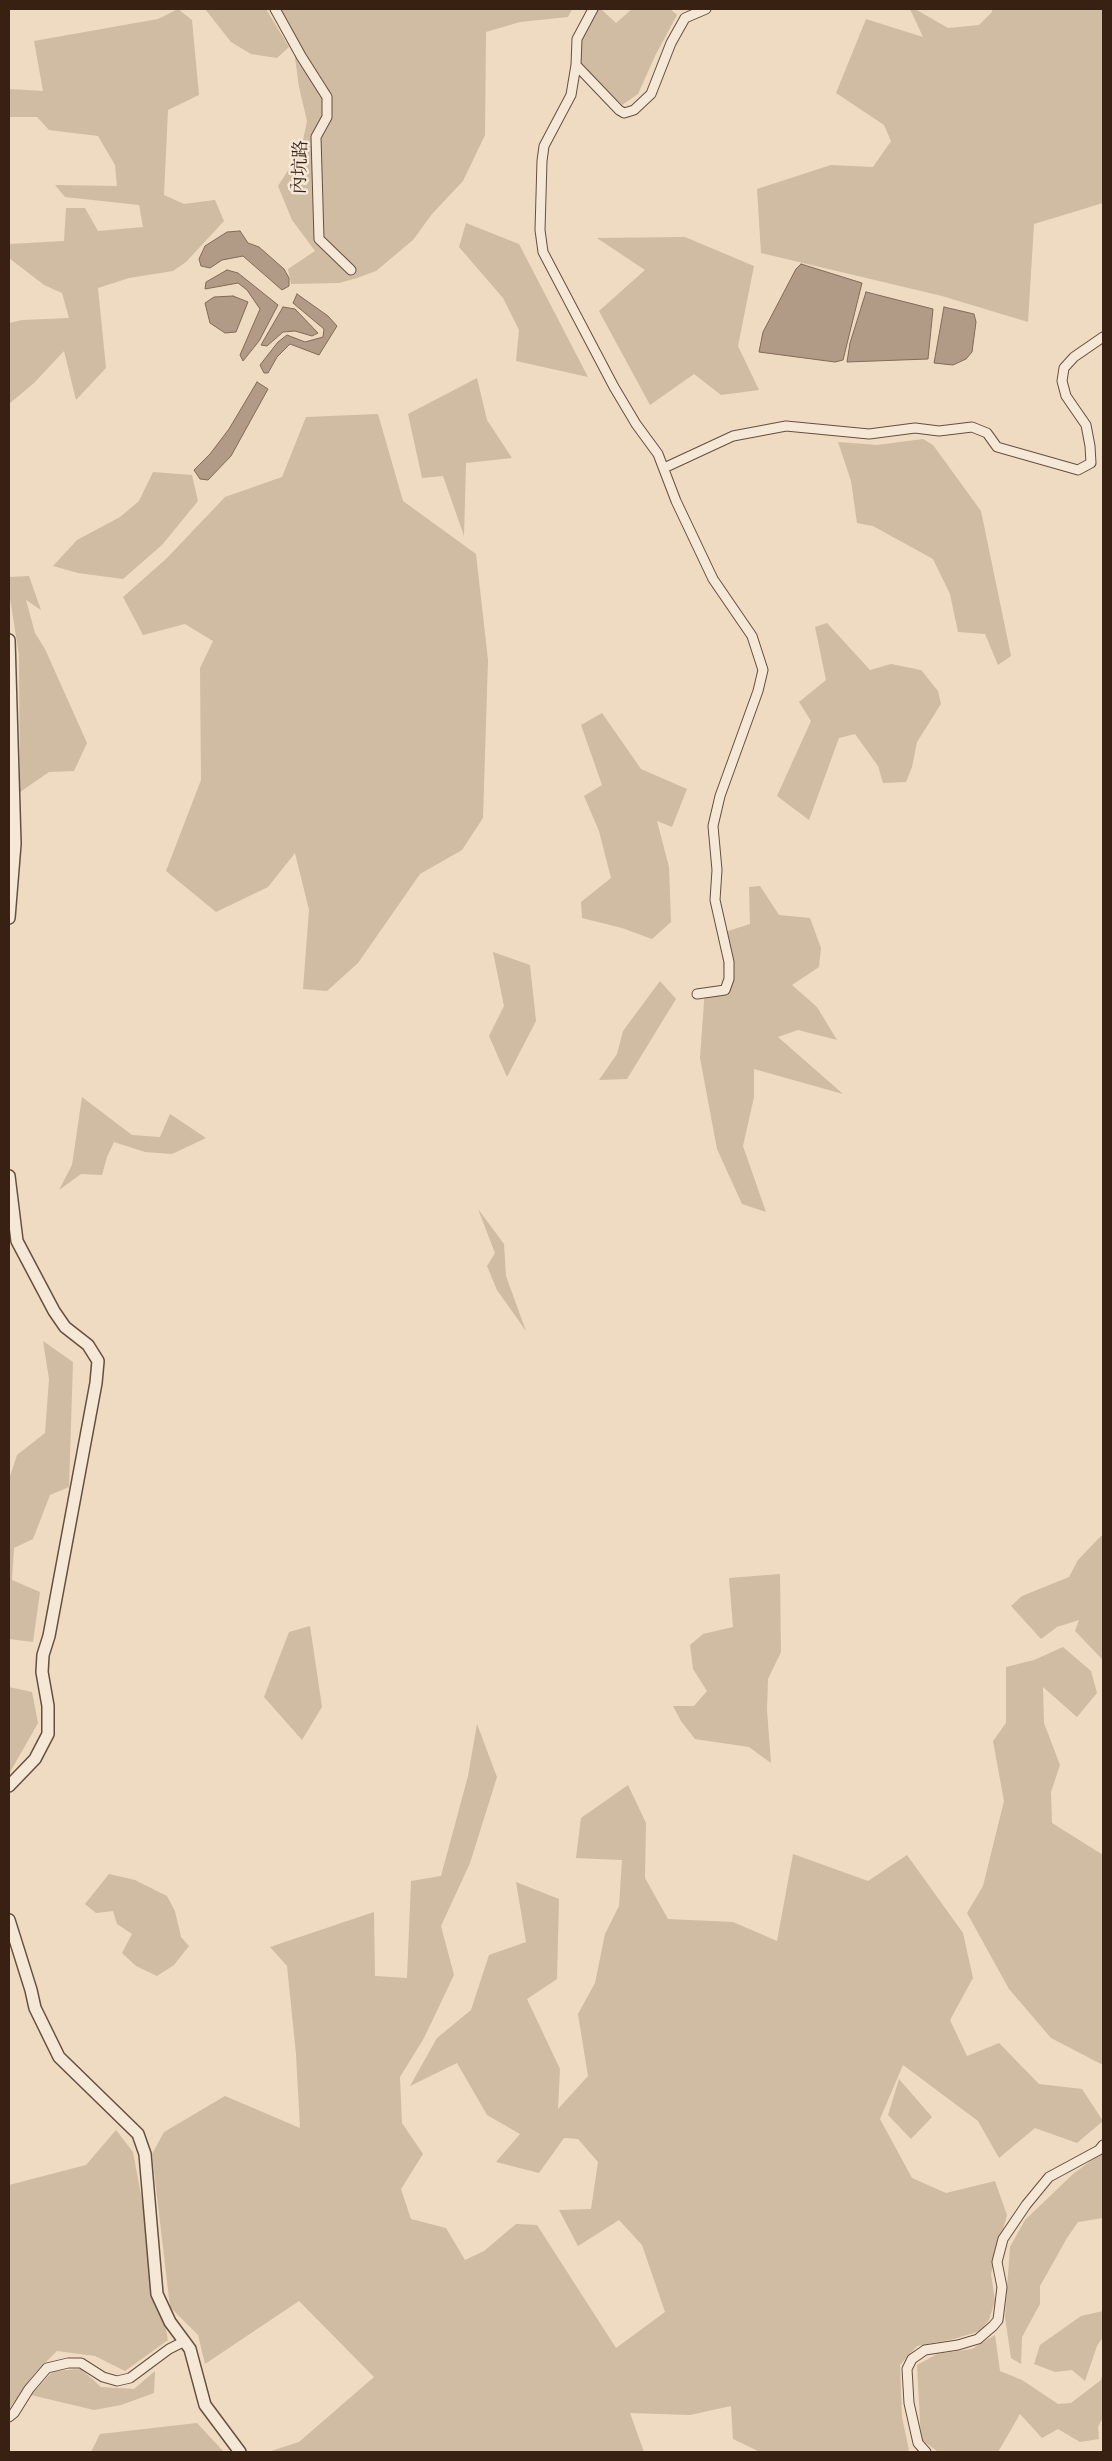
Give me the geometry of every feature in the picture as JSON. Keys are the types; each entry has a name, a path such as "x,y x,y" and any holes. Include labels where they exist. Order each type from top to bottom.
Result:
{"street":[{"name":"內坑路","path":"275,9 301,56 327,97 328,117 316,137 319,239 351,270"},
{"path":"593,9 576,39 576,66 570,96 544,146 540,230 543,252 614,387 636,424 658,454 676,501 713,579 752,636 763,670 758,691 720,796 713,826 718,870 715,900 729,962 729,979 725,990 697,994"},
{"path":"576,66 619,110 624,113 634,110 651,94 671,43 685,18 706,9"},
{"path":"664,468 733,436 786,426 869,434 915,428 939,431 972,427 987,433 997,447 1078,470 1091,463 1090,446 1086,425 1066,396 1062,381 1064,368 1074,357 1103,337"},
{"path":"9,640 14,844 9,918"},
{"path":"9,1176 17,1241 54,1311 65,1327 88,1346 98,1361 95,1393 49,1636 43,1655 42,1672 48,1706 48,1734 35,1759 9,1786"},
{"path":"9,1920 35,2008 59,2057 138,2134 144,2154 157,2294 178,2336 185,2341 190,2349 205,2405 240,2452"},
{"path":"926,2452 918,2443 909,2403 907,2369 912,2359 925,2350 958,2345 978,2338 993,2326 998,2320 1002,2287 997,2262 1003,2239 1026,2205 1049,2177 1103,2146"},
{"path":"9,2417 47,2368 68,2363 81,2363 103,2377 117,2380 130,2378 169,2349 185,2341"}],"shaded area":[{"path":"178,9 192,20 199,95 168,110 164,195 184,204 215,200 224,221 186,262 173,271 129,278 98,288 106,368 76,400 64,351 34,383 9,404 9,323 22,320 69,318 62,293 44,285 9,258 9,244 64,241 66,208 85,208 98,231 143,227 139,205 65,197 55,185 117,186 115,165 98,136 49,130 37,117 9,117 9,89 43,91 34,41 158,19"},
{"path":"205,9 266,9 289,47 277,58 251,54 231,42"},
{"path":"275,9 572,9 568,17 520,22 486,32 485,135 463,181 432,214 413,240 376,271 357,278 339,283 291,284 288,269 315,251 292,220 278,186 301,150 307,121 299,87 292,36"},
{"path":"594,9 601,9 616,23 632,9 670,9 677,15 655,56 638,94 622,105 581,64 580,40"},
{"path":"910,9 915,9 948,28 979,25 992,12 992,9 1103,9 1103,203 1034,224 1028,322 942,296 761,253 757,189 831,165 873,167 891,141 884,125 836,93 866,19 923,37"},
{"path":"466,223 519,244 588,377 516,361 519,330 503,298 459,247"},
{"path":"240,231 248,243 259,247 284,269 289,278 289,286 282,290 243,256 222,260 210,268 201,266 199,259 205,246 227,232"},
{"path":"685,237 754,266 738,346 759,390 721,395 694,374 650,405 599,311 645,270 597,238"},
{"path":"801,264 862,283 843,360 835,362 759,352 763,332 796,269"},
{"path":"227,270 238,273 278,305 259,341 243,361 240,355 260,309 247,290 238,283 205,289 206,282"},
{"path":"866,292 933,309 928,359 847,362 850,343"},
{"path":"297,294 328,316 337,326 319,355 290,344 277,357 268,373 264,373 260,365 278,342 287,335 305,342 323,337 324,329 293,303"},
{"path":"233,296 248,302 236,332 225,333 210,323 205,303 214,297"},
{"path":"283,307 295,309 318,333 312,336 295,331 283,332 267,346 261,345"},
{"path":"944,307 974,314 976,322 972,352 966,359 953,365 934,363"},
{"path":"477,378 487,420 512,458 466,463 464,536 443,476 422,478 408,414"},
{"path":"257,382 268,389 231,456 208,480 200,479 194,470 210,454 229,429"},
{"path":"378,414 403,501 476,554 488,660 483,818 462,850 420,874 358,963 327,991 303,989 309,910 295,853 268,887 216,912 166,871 201,780 200,668 213,641 185,624 143,635 123,597 167,558 225,497 282,477 306,417"},
{"path":"923,439 933,445 981,511 1011,656 998,665 985,634 958,632 950,594 933,559 873,526 857,523 851,481 838,442 877,445"},
{"path":"153,472 192,475 198,501 162,545 123,579 78,573 53,566 77,540 120,517 139,501"},
{"path":"29,576 41,610 26,600 35,633 45,649 87,743 74,771 49,772 20,792 19,655 9,592 9,577"},
{"path":"827,623 870,670 891,664 921,670 938,691 941,704 917,742 912,767 906,782 883,783 878,766 855,734 839,738 809,820 777,796 811,721 799,702 826,680 815,627"},
{"path":"602,713 641,769 687,789 672,827 657,821 669,867 671,922 652,939 622,928 582,918 581,902 611,878 599,831 584,796 602,785 581,725"},
{"path":"760,886 779,915 810,918 821,948 819,967 792,985 817,1007 837,1040 798,1030 778,1037 843,1094 754,1069 754,1097 743,1146 766,1212 742,1204 717,1149 700,1058 705,988 724,988 722,933 750,924 749,887"},
{"path":"493,952 530,965 536,1021 507,1077 489,1036 504,1006"},
{"path":"660,981 676,999 627,1079 599,1080 617,1054 623,1031"},
{"path":"82,1097 132,1135 160,1137 170,1114 206,1138 172,1154 145,1152 114,1142 102,1175 81,1174 59,1190 72,1165"},
{"path":"478,1209 504,1244 506,1276 526,1331 497,1290 487,1266 495,1253"},
{"path":"43,1341 73,1362 69,1487 50,1495 33,1539 14,1548 12,1580 40,1592 33,1642 9,1639 9,1479 17,1455 45,1433 49,1379"},
{"path":"1103,1536 1103,1660 1075,1631 1079,1620 1057,1627 1041,1639 1011,1606 1022,1596 1069,1577 1078,1560"},
{"path":"780,1574 781,1652 768,1679 767,1710 771,1763 749,1747 695,1739 681,1721 673,1706 694,1706 707,1691 693,1669 690,1645 703,1634 733,1627 729,1578"},
{"path":"310,1626 322,1707 302,1740 264,1697 289,1632"},
{"path":"1063,1647 1091,1671 1097,1693 1077,1717 1043,1687 1044,1723 1060,1765 1051,1792 1052,1823 1103,1855 1103,2065 1051,2038 1009,1989 967,1913 983,1886 1004,1801 993,1741 1006,1723 1006,1667 1034,1660"},
{"path":"9,1687 32,1692 38,1723 9,1774"},
{"path":"477,1724 497,1777 470,1863 441,1926 454,1975 424,2038 400,2077 402,2123 423,2154 401,2189 411,2219 446,2228 465,2260 484,2251 516,2224 537,2225 616,2348 665,2312 642,2245 619,2220 578,2246 559,2210 591,2209 598,2162 578,2139 564,2138 539,2173 496,2162 520,2134 487,2115 457,2063 410,2086 437,2038 471,2010 489,1955 526,1942 516,1882 559,1899 557,1979 527,1999 560,2069 558,2109 588,2076 578,2014 595,1983 605,1934 619,1906 622,1860 576,1858 581,1818 628,1785 646,1823 645,1878 668,1919 733,1922 777,1941 793,1854 868,1881 907,1855 963,1933 973,1978 950,2020 967,2056 999,2043 1039,2084 1082,2089 1103,2121 1077,2143 1035,2128 999,2158 978,2121 903,2065 880,2119 912,2178 946,2193 995,2181 1007,2215 991,2274 995,2301 989,2320 980,2331 954,2339 917,2346 900,2365 902,2417 909,2450 906,2452 760,2452 733,2439 731,2406 690,2415 630,2413 644,2452 268,2452 299,2442 374,2377 299,2301 205,2364 198,2335 170,2307 152,2154 164,2132 225,2096 300,2128 296,2054 287,1966 270,1947 374,1912 375,1976 407,1978 411,1881 441,1876 468,1776"},
{"path":"109,1874 135,1880 167,1896 175,1911 181,1937 189,1946 174,1965 157,1976 136,1966 122,1953 132,1934 117,1924 113,1911 96,1913 85,1904"},
{"path":"899,2079 932,2117 911,2139 888,2115"},
{"path":"116,2130 133,2152 168,2340 125,2371 95,2356 57,2351 35,2373 9,2409 9,2185 86,2165"},
{"path":"1103,2152 1103,2218 1078,2222 1040,2286 1040,2304 1022,2337 1021,2364 1011,2358 1005,2317 1010,2247 1025,2220 1073,2174"},
{"path":"1103,2311 1103,2337 1097,2346 1085,2381 1072,2370 1055,2372 1034,2364 1040,2345 1081,2316"},
{"path":"995,2335 1000,2371 1022,2380 1058,2404 1071,2403 1101,2380 1103,2372 1103,2417 1098,2427 1099,2439 1080,2442 1058,2429 1042,2438 1020,2414 998,2452 938,2452 921,2439 917,2365 937,2354 972,2349"},
{"path":"81,2369 101,2387 134,2389 155,2371 154,2393 121,2405 94,2410 31,2395 53,2371"},
{"path":"197,2423 224,2452 91,2452 100,2434"}]}
